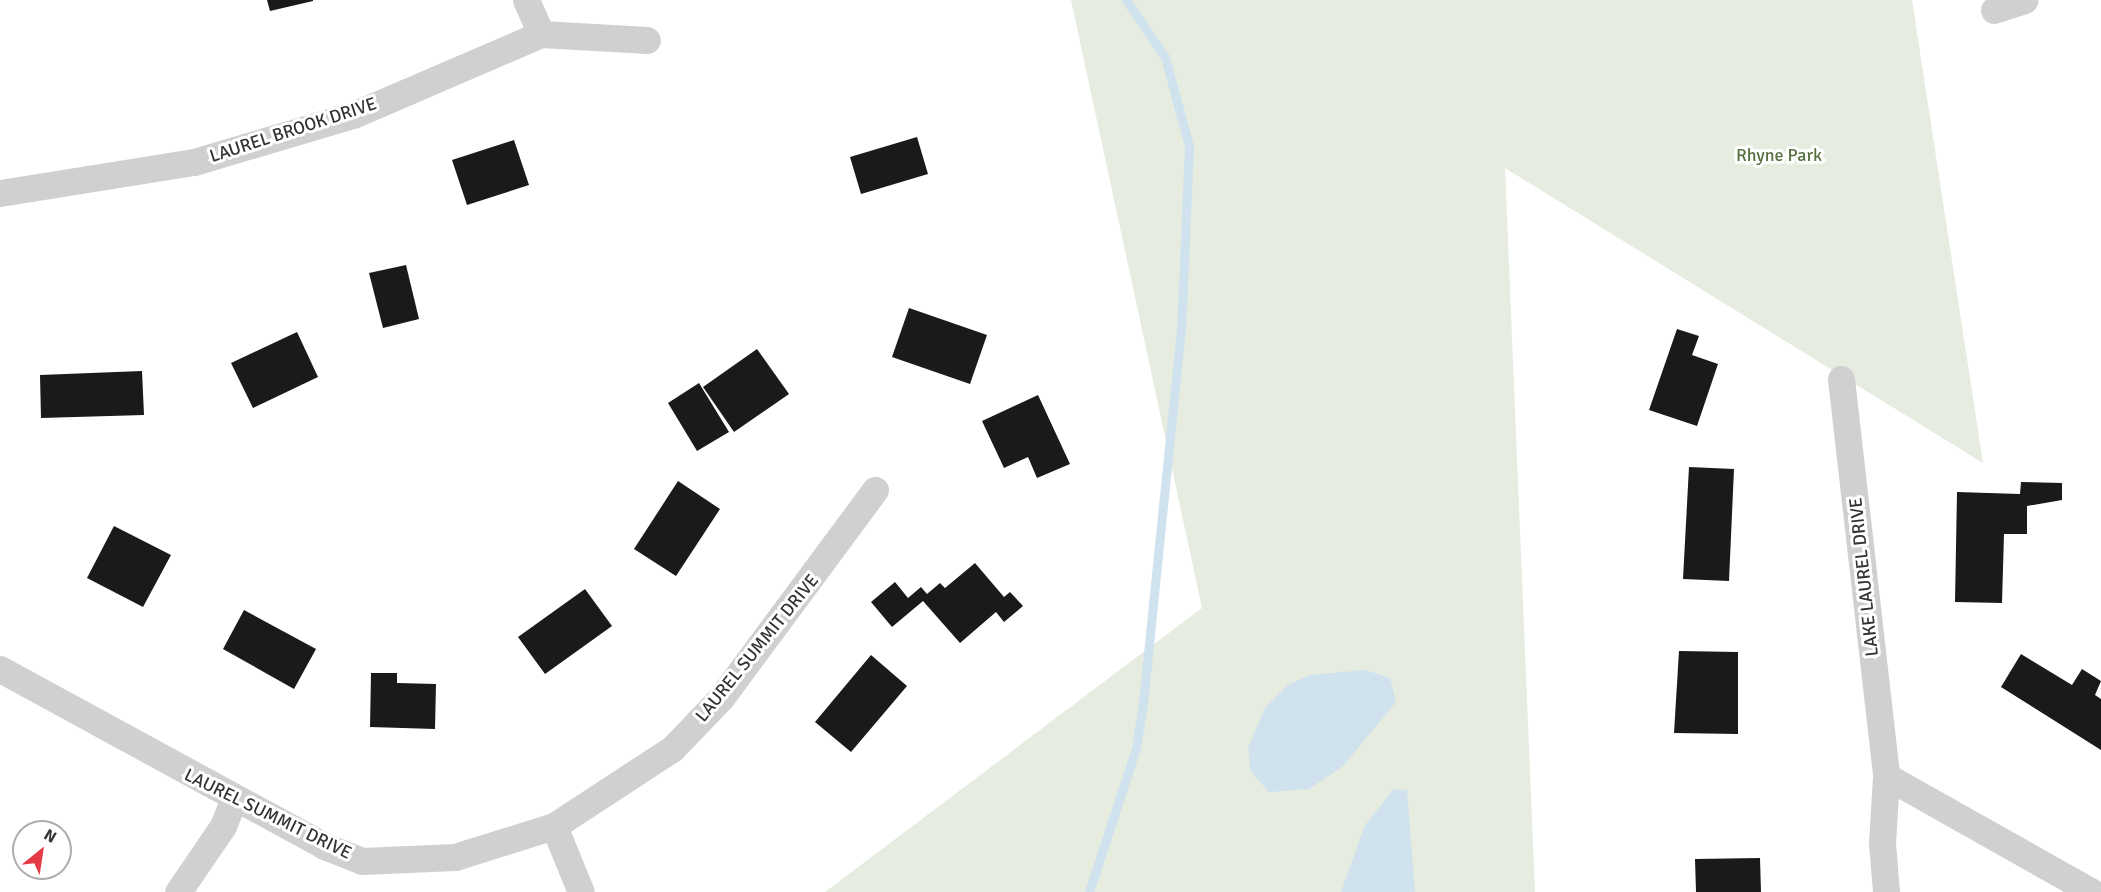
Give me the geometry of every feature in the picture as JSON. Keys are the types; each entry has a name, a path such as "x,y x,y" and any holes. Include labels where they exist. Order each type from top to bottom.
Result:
{"street":[{"path":"526,0 541,34"},
{"path":"1994,10 2024,0"},
{"name":"LAUREL BROOK DRIVE","path":"0,193 194,162 353,115 541,34 647,40"},
{"name":"LAKE LAUREL DRIVE","path":"1841,379 1886,776 1882,843 1886,892"},
{"name":"LAUREL SUMMIT DRIVE","path":"0,669 233,801 362,861 455,857 554,826 673,748 722,698 875,490"},
{"path":"1886,776 2092,892"},
{"path":"178,892 223,826 233,801"},
{"path":"554,826 581,892"}],"green space":[{"name":"Rhyne Park","path":"1071,0 1912,0 1983,463 1505,168 1535,892 825,892 1202,608"}],"water":[{"path":"1365,670 1390,678 1396,702 1343,766 1309,789 1269,792 1251,772 1248,748 1265,708 1288,685 1310,675"},
{"path":"1394,789 1407,790 1415,892 1341,892 1365,825"}],"building":[{"path":"267,0 313,0 313,1 270,11"},
{"path":"917,137 928,174 861,194 850,157"},
{"path":"514,140 529,185 467,205 452,160"},
{"path":"406,265 419,319 383,328 369,273"},
{"path":"909,308 987,335 970,384 892,357"},
{"path":"1677,329 1699,336 1692,355 1718,364 1697,426 1649,410"},
{"path":"297,332 318,377 253,408 231,363"},
{"path":"757,349 789,394 734,432 703,387"},
{"path":"142,371 144,415 41,418 40,375"},
{"path":"699,383 729,432 697,451 668,403"},
{"path":"1038,395 1070,464 1037,478 1028,457 1004,468 982,421"},
{"path":"1689,467 1734,469 1729,581 1683,579"},
{"path":"678,481 720,509 676,576 634,549"},
{"path":"2021,482 2062,483 2062,500 2027,506 2027,534 2004,534 2002,603 1955,602 1957,492 2020,494"},
{"path":"114,526 171,555 143,607 87,578"},
{"path":"975,563 1004,597 1010,592 1023,606 1004,622 996,612 960,643 923,601 892,627 871,602 895,582 908,598 921,587 927,594 940,583 945,588"},
{"path":"585,589 612,626 545,674 518,637"},
{"path":"244,610 316,649 294,689 223,649"},
{"path":"1679,651 1738,652 1738,734 1674,733"},
{"path":"2021,654 2072,685 2082,669 2101,681 2095,695 2101,699 2101,750 2001,687"},
{"path":"871,655 907,686 851,752 815,722"},
{"path":"371,673 397,673 397,683 436,684 435,729 370,727"},
{"path":"1760,858 1761,892 1696,892 1695,859"}],"waterway":[{"path":"1089,892 1136,748 1143,703 1181,331 1189,146 1165,57 1126,0"}]}
